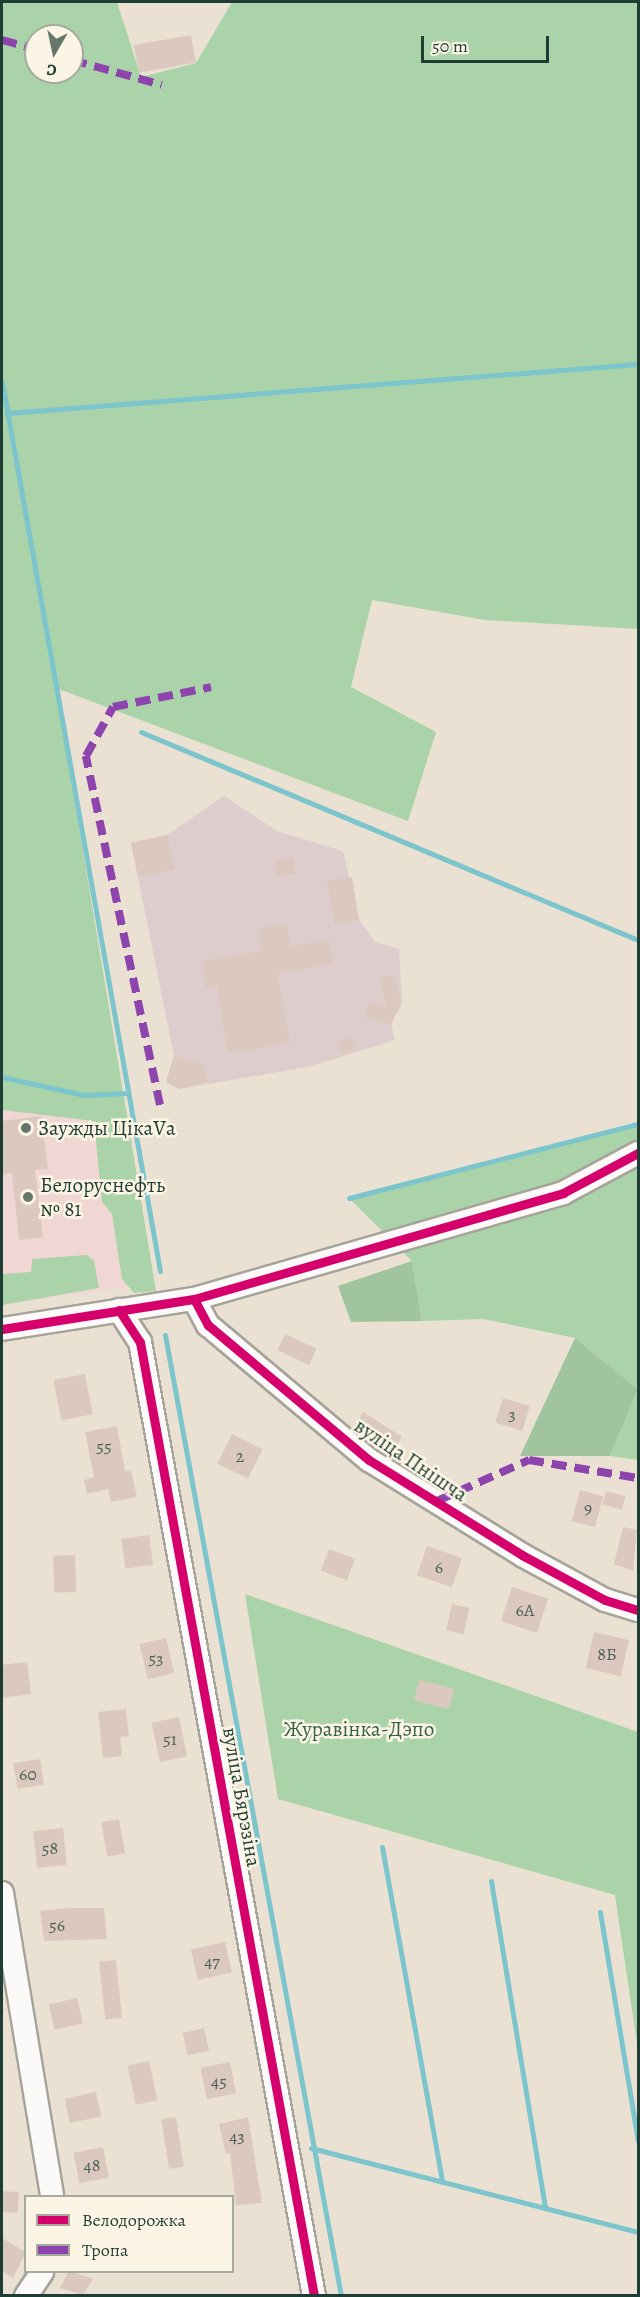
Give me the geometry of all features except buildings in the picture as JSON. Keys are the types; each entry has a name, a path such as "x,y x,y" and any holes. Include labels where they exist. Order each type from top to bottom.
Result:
{"street":[{"path":"2,1329 194,1299 563,1193 639,1153"},
{"name":"вуліца Пнішча","path":"194,1299 208,1325 369,1460 522,1555 605,1600 639,1610"},
{"name":"вуліца Бярэзіна","path":"120,1310 140,1342 314,2295"},
{"path":"2,1893 52,2195"},
{"path":"26,2295 41,2273"}],"shaded area":[{"path":"224,796 277,831 343,851 359,920 375,942 399,949 402,1004 391,1024 395,1040 308,1067 179,1089 166,1082 174,1056 131,843 167,835"},
{"path":"2,1110 106,1115 134,1286 2,1305"}],"green space":[{"path":"2,2 117,2 141,77 196,63 232,2 638,2 638,629 485,620 372,600 351,687 436,732 408,821 56,688 156,1291 134,1293 122,1279 112,1214 102,1202 94,1121 2,1110"},
{"path":"638,1124 638,1389 575,1338 483,1319 422,1321 412,1261 349,1198"},
{"path":"87,1255 94,1261 99,1288 2,1305 2,1274 31,1272 32,1259"},
{"path":"412,1261 422,1321 351,1322 338,1286"},
{"path":"575,1338 638,1389 610,1456 520,1456"},
{"path":"638,1389 638,1460 610,1456"},
{"name":"Журавінка-Дэпо","path":"245,1594 638,1732 638,2051 615,1895 278,1799"}],"waterway":[{"path":"7,413 638,364"},
{"path":"2,382 160,1271"},
{"path":"141,732 638,940"},
{"path":"2,1077 84,1095 128,1093"},
{"path":"349,1198 638,1124"},
{"path":"165,1335 341,2296"},
{"path":"382,1847 442,2182"},
{"path":"491,1881 545,2208"},
{"path":"600,1912 638,2141"},
{"path":"311,2148 638,2232"}],"marked path":[{"path":"2,40 24,46"},
{"path":"84,63 162,85"},
{"path":"160,1105 86,756 113,707 211,687"},
{"path":"437,1501 529,1460 638,1478"}],"cycle path":[{"path":"194,1299 563,1193 638,1153"},
{"path":"2,1329 194,1299 208,1325 369,1460 522,1555 605,1600 638,1610"},
{"path":"119,1310 140,1342 314,2296"}],"place":[{"name":"Заужды ЦікаVа","path":"26,1128"},
{"name":"Белоруснефть № 81","path":"28,1197"}]}
